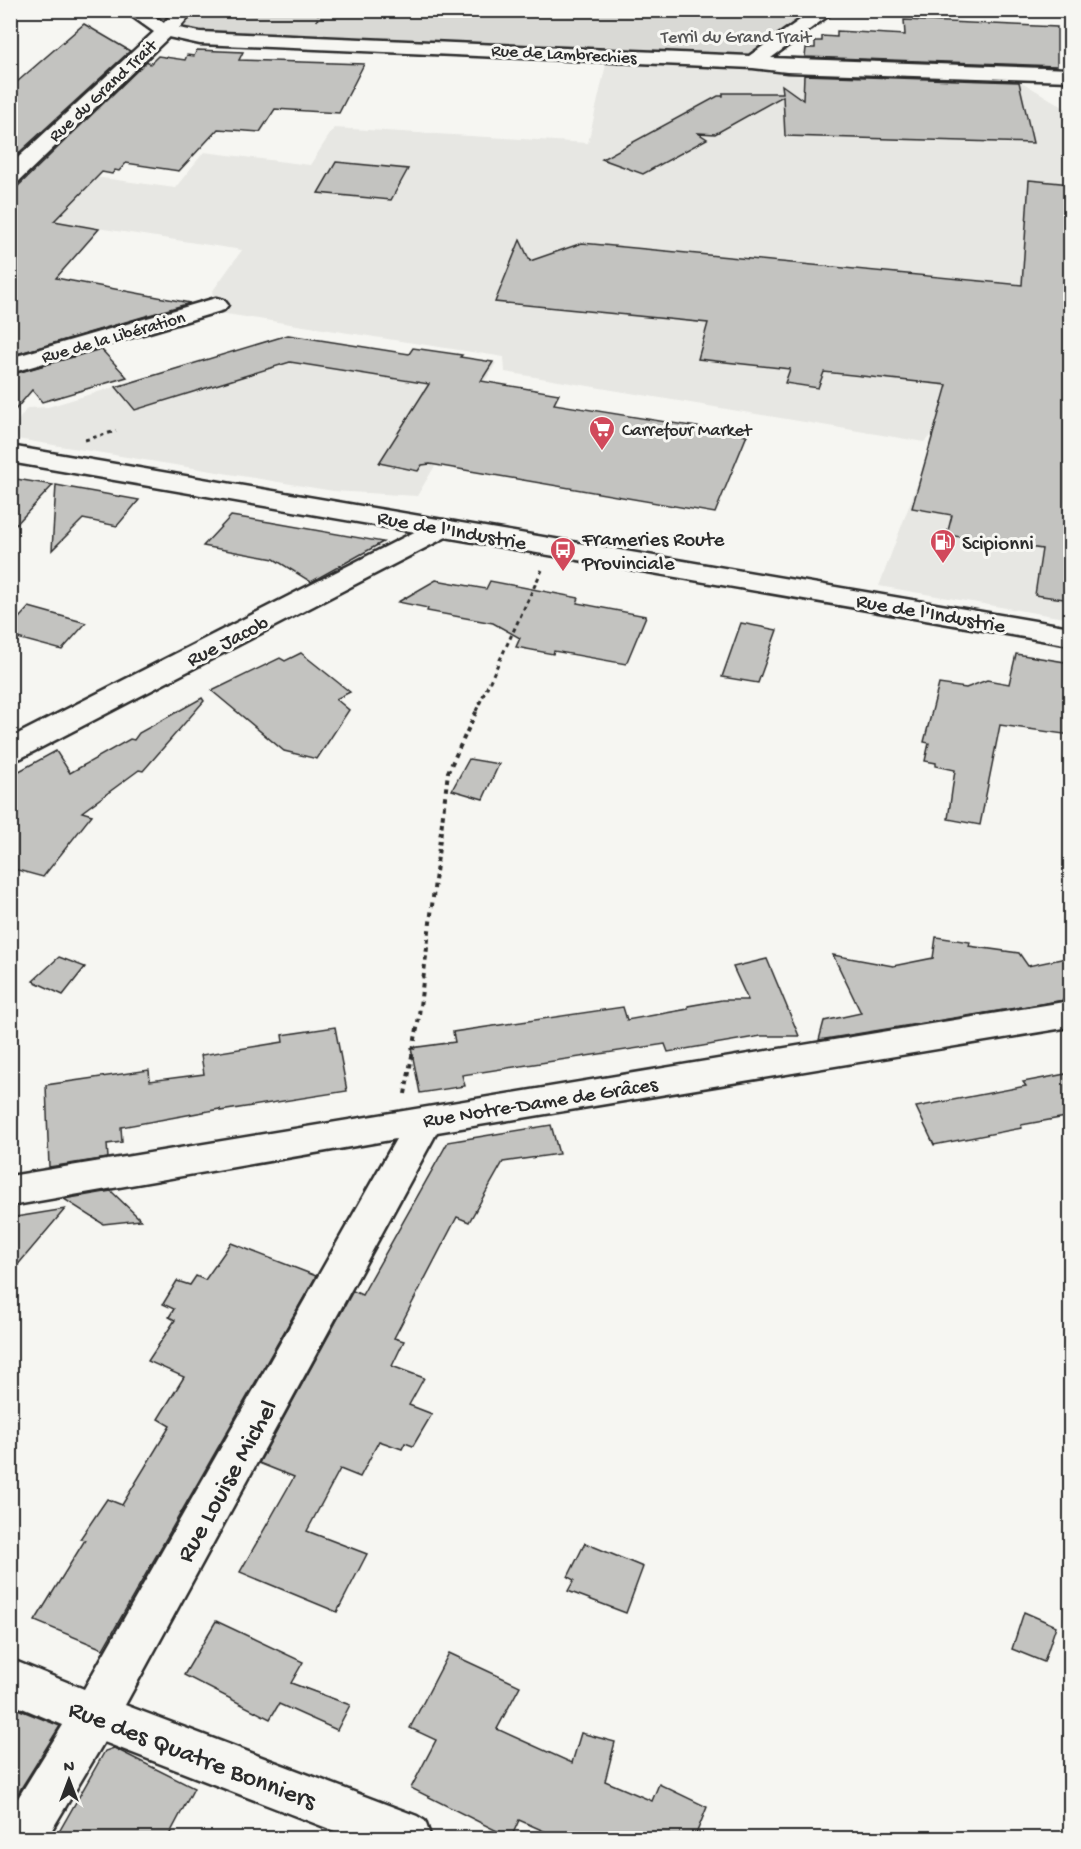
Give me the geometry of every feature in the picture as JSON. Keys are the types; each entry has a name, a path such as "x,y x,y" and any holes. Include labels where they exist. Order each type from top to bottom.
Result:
{"street":[{"name":"Rue du Grand Trait","path":"10,177 166,31 132,10"},
{"path":"166,31 186,10"},
{"path":"753,62 827,10"},
{"name":"Rue de Lambrechies","path":"166,31 200,38 753,62 787,66 1071,75"},
{"name":"Rue de la Libération","path":"10,366 216,305"},
{"name":"Rue de l'Industrie","path":"10,454 1071,636"},
{"name":"Rue Jacob","path":"10,751 443,528"},
{"name":"Rue Notre-Dame de Grâces","path":"10,1191 412,1122 1071,1014"},
{"name":"Rue Louise Michel","path":"21,1839 94,1716 412,1122"},
{"name":"Rue des Quatre Bonniers","path":"10,1681 94,1716 400,1833 408,1839"}],"path":[{"path":"412,1122 418,1023 448,772 553,547"}],"shaded area":[{"path":"607,60 1020,81 1070,111 1070,619 879,586 921,474 933,433 924,442 505,372 504,357 220,313 212,292 242,250 11,215 10,187 30,168 175,188 204,152 310,165 334,128 588,143"},
{"path":"289,334 409,353 412,349 496,363 417,496 333,491 11,438 11,431 27,408 48,407"}],"green space":[{"name":"Terril du Grand Trait","path":"186,10 827,11 753,62 166,31"}],"building":[{"path":"904,20 1057,27 1057,66 805,57 806,48 815,48 815,41 822,41 822,36 837,37 837,31 905,35"},
{"path":"84,24 130,51 10,161 10,88"},
{"path":"197,50 243,52 239,60 364,64 339,113 275,109 260,132 218,129 179,171 126,163 119,171 115,170 112,174 102,172 54,221 99,229 56,278 190,303 10,356 10,194 147,61 150,64 158,56 185,60 187,55 194,56"},
{"path":"804,75 1019,82 1033,143 785,136 783,96 715,134 698,133 707,139 643,174 602,159 718,96 723,96 723,93 783,93 782,85 803,100"},
{"path":"336,162 408,169 391,200 318,193"},
{"path":"1029,180 1071,184 1071,600 1035,595 1042,549 947,535 952,515 912,508 947,385 824,372 818,388 785,383 790,369 698,359 708,323 495,302 520,240 530,261 582,243 1022,285"},
{"path":"288,335 409,354 413,348 462,355 460,357 493,362 481,381 559,394 554,404 747,435 715,513 430,464 422,465 418,471 379,463 429,384 290,362 135,410 116,387"},
{"path":"101,349 127,377 42,402 32,390 10,416 10,375"},
{"path":"10,478 53,485 10,531"},
{"path":"56,485 139,500 117,526 83,519 52,550"},
{"path":"231,516 383,542 311,582 274,559 203,546"},
{"path":"436,580 486,589 490,581 579,598 577,603 646,616 626,664 554,651 553,654 516,647 520,638 493,623 427,611 428,608 398,602"},
{"path":"29,607 86,623 62,650 10,636 10,628"},
{"path":"741,623 777,630 758,683 722,677"},
{"path":"301,653 350,692 336,699 349,710 317,759 284,751 212,691 280,658 285,661"},
{"path":"1016,654 1071,663 1071,735 1000,725 980,825 948,819 955,770 925,761 929,743 924,742 939,684 966,688 987,680 1009,684"},
{"path":"202,698 204,701 143,771 139,770 82,812 92,815 43,877 10,868 10,776 56,751 70,773 130,739 134,740 139,733"},
{"path":"469,759 499,764 483,799 452,790"},
{"path":"936,937 970,942 969,946 1019,953 1028,966 1071,957 1071,999 819,1040 824,1021 861,1013 833,955 893,966 933,958"},
{"path":"59,957 85,967 63,995 33,981"},
{"path":"767,959 799,1036 761,1036 668,1052 665,1044 462,1075 465,1086 420,1093 411,1048 455,1042 453,1032 623,1007 627,1020 688,1009 688,1006 722,1000 748,1000 733,967"},
{"path":"335,1027 347,1091 220,1111 220,1109 121,1127 122,1142 107,1144 108,1158 49,1167 46,1085 149,1070 150,1081 204,1074 201,1055 283,1042 282,1035"},
{"path":"1071,1073 1071,1116 1021,1125 1022,1128 934,1145 916,1107 1026,1086 1023,1082"},
{"path":"551,1125 559,1154 503,1162 469,1222 457,1217 394,1338 404,1341 392,1366 424,1378 409,1405 432,1414 413,1446 405,1443 402,1449 379,1441 360,1477 340,1469 307,1531 367,1554 337,1612 240,1572 294,1477 259,1463 353,1291 362,1295 448,1142"},
{"path":"111,1191 141,1220 103,1224 64,1199"},
{"path":"65,1209 10,1274 10,1218"},
{"path":"231,1243 316,1276 103,1649 35,1621 85,1540 80,1539 107,1499 122,1505 170,1426 158,1419 184,1377 148,1361 175,1320 169,1317 174,1309 163,1304 177,1281 190,1285 196,1276 205,1280"},
{"path":"585,1543 643,1567 626,1613 568,1591 574,1580 568,1577"},
{"path":"1024,1612 1056,1626 1044,1662 1012,1649"},
{"path":"216,1621 303,1662 291,1683 350,1705 337,1730 279,1704 270,1719 184,1675"},
{"path":"449,1653 520,1686 497,1729 572,1763 581,1733 615,1742 605,1781 652,1801 659,1784 707,1807 694,1839 562,1839 519,1820 511,1838 411,1788 436,1740 410,1728"},
{"path":"10,1706 60,1726 10,1806"},
{"path":"114,1748 194,1788 167,1839 55,1839 105,1751"}],"place":[{"name":"Carrefour Market","path":"602,452"},
{"name":"Scipionni","path":"943,565"},
{"name":"Frameries Route Provinciale","path":"563,573"}]}
